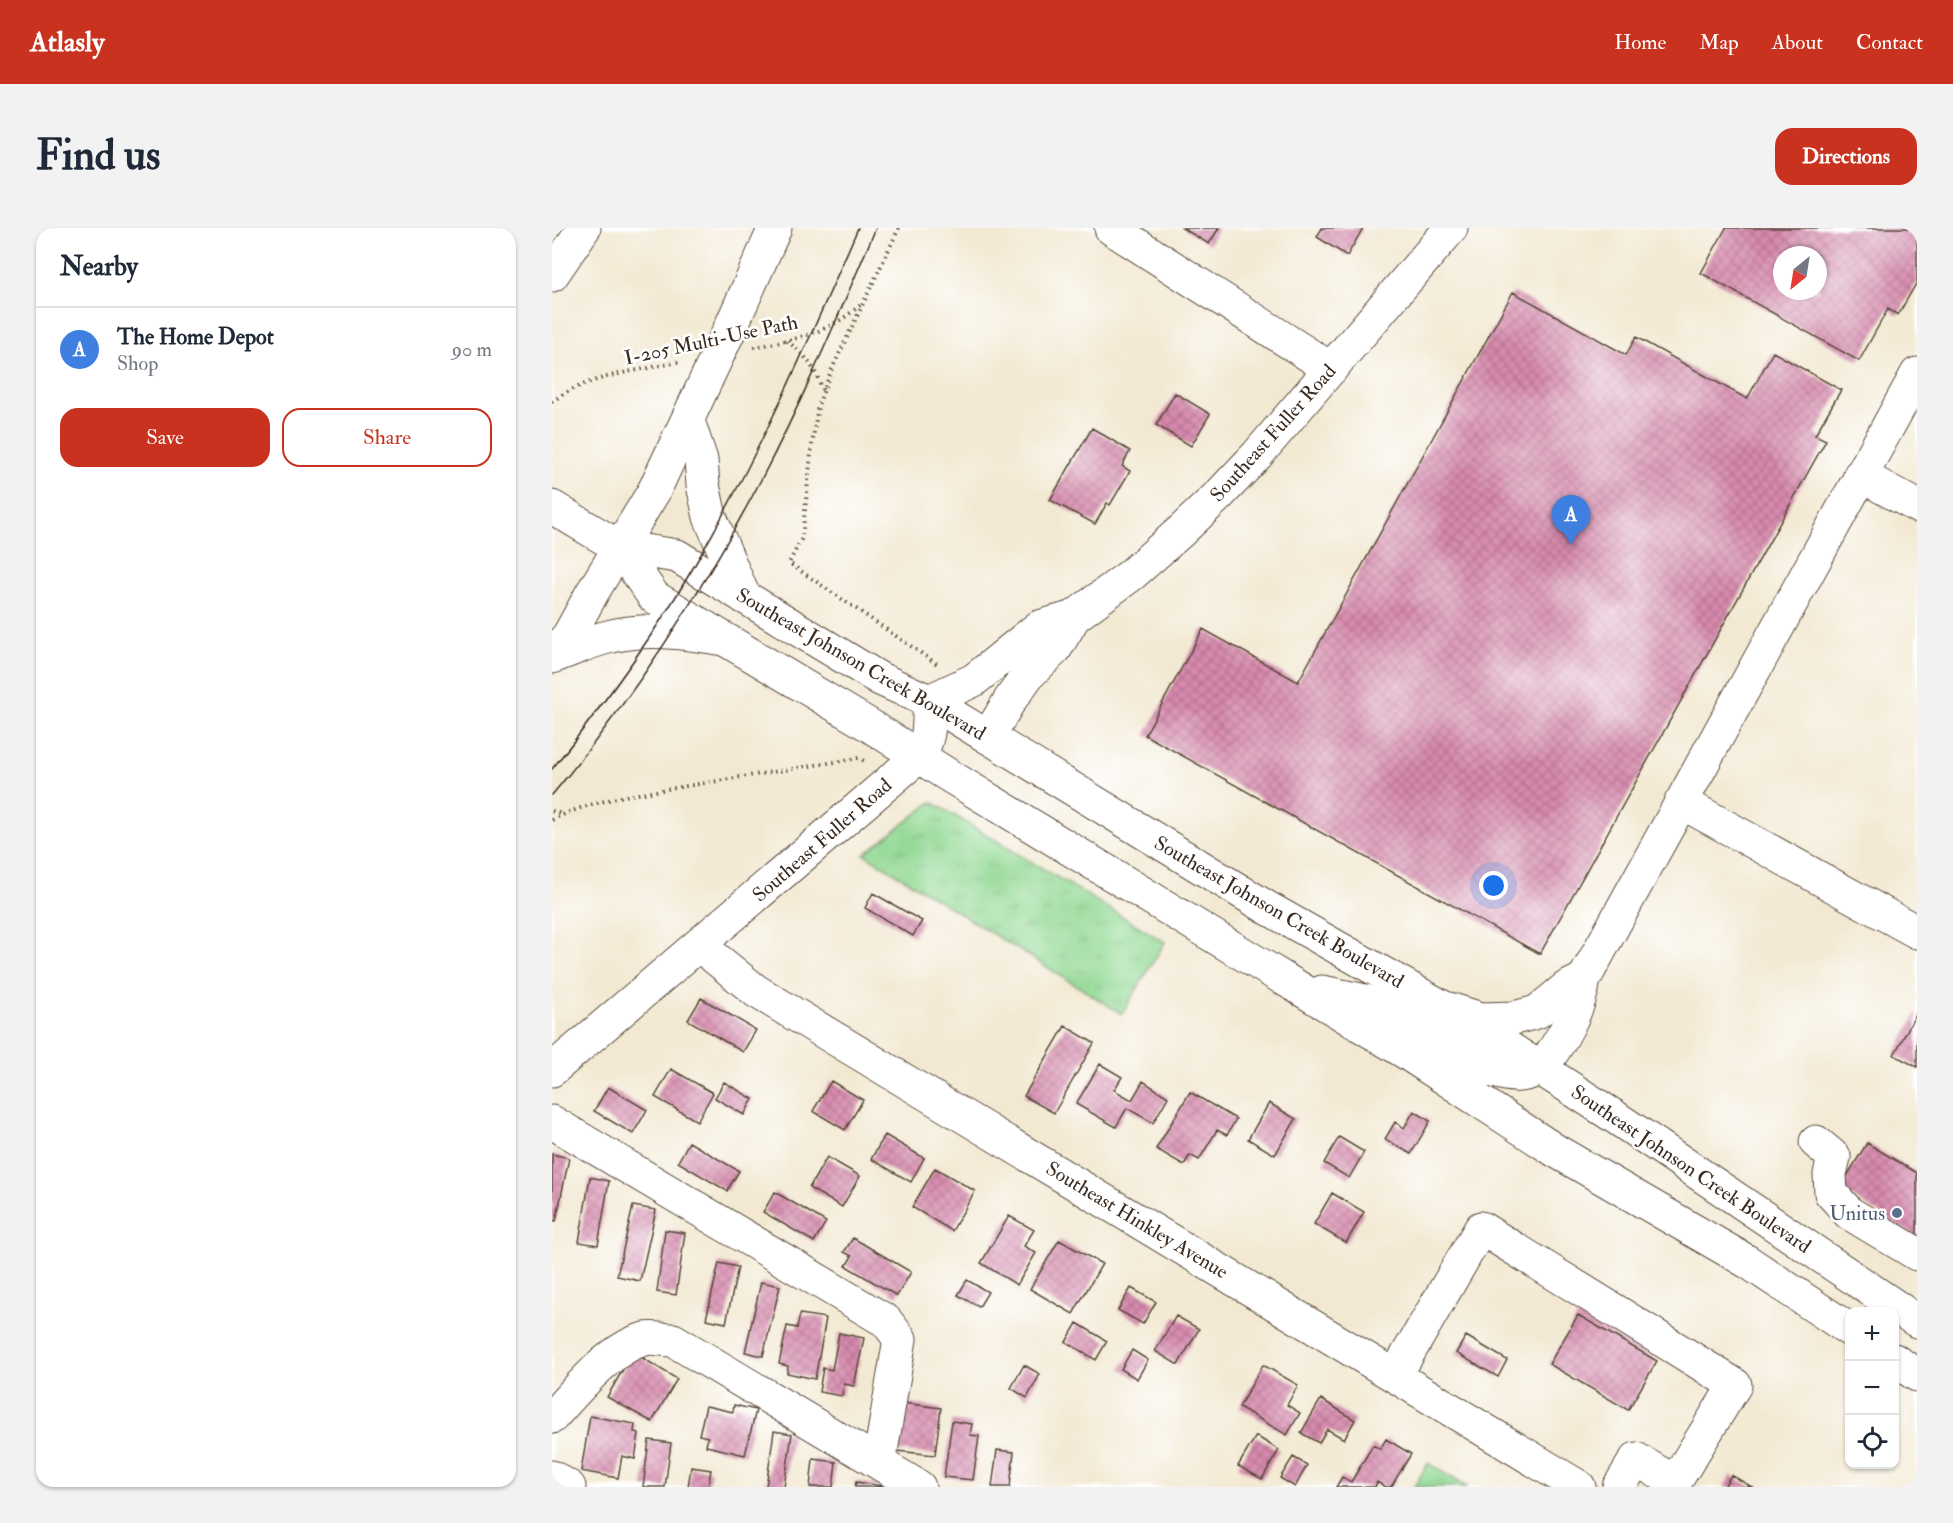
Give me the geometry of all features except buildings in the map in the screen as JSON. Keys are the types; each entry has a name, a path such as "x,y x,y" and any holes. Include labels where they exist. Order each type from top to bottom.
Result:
{"main road":[{"path":"552,275 584,228"},
{"path":"552,656 569,635 592,592 654,491 688,421 697,370 741,339 775,228"},
{"path":"1111,228 1331,369"},
{"name":"Southeast Fuller Road","path":"552,1071 918,757 926,747 928,738 929,701 974,680 1039,627 1074,617 1131,575 1221,494 1452,228"},
{"path":"1299,988 1365,1001 1493,1071 1512,1076 1527,1075 1541,1069 1561,1040 1581,998 1584,979 1917,374"},
{"path":"688,421 701,460 703,485 710,517 744,597"},
{"path":"1860,475 1917,506"},
{"name":"Southeast Johnson Creek Boulevard","path":"560,512 619,547 677,556 880,679 929,701 1266,907 1446,1009 1541,1069 1917,1321"},
{"name":"Southeast Johnson Creek Boulevard","path":"619,547 654,597 1408,1054 1556,1151 1748,1262 1845,1327"},
{"name":"Southeast Fuller Road","path":"988,737 1010,700 1028,675 1055,649 1074,617"},
{"path":"552,656 605,637 662,631 723,639"},
{"path":"1681,802 1917,932"},
{"name":"Southeast Hinkley Avenue","path":"699,945 756,991 1579,1487"},
{"path":"1446,1009 1481,1019 1514,1018 1537,1012 1566,988 1584,979"},
{"path":"552,1122 886,1322 900,1340 879,1463"},
{"path":"1816,1142 1834,1157 1830,1174 1831,1193 1849,1213 1917,1254"},
{"path":"1395,1376 1481,1227 1735,1385 1675,1482 1636,1459 1619,1487"},
{"path":"1816,1252 1917,1297"},
{"path":"552,1417 586,1379 622,1348 646,1338 673,1340 919,1487"},
{"path":"1895,1361 1917,1376"},
{"path":"552,1477 569,1487"}],"path":[{"name":"I-205 Multi-Use Path","path":"741,339 787,341 837,322 863,303 899,228"},
{"path":"823,392 863,303"},
{"path":"787,341 803,353 823,392"},
{"name":"I-205 Multi-Use Path","path":"552,402 563,393 585,384 697,370"},
{"name":"Southeast Johnson Creek Boulevard","path":"823,392 818,405 812,445 802,538 789,563 942,667"},
{"path":"552,820 563,814 625,796 859,758"},
{"path":"552,810 563,814"}],"green space":[{"path":"932,802 1165,942 1122,1014 864,854"},
{"path":"1428,1463 1467,1487 1414,1487"}],"tram line":[{"path":"552,769 644,646 716,527 781,400 858,228"},
{"path":"552,795 639,681 717,560 793,415 876,228"}],"place":[{"name":"The Home Depot","path":"1571,545"},
{"name":"Unitus","path":"1897,1213"}]}
